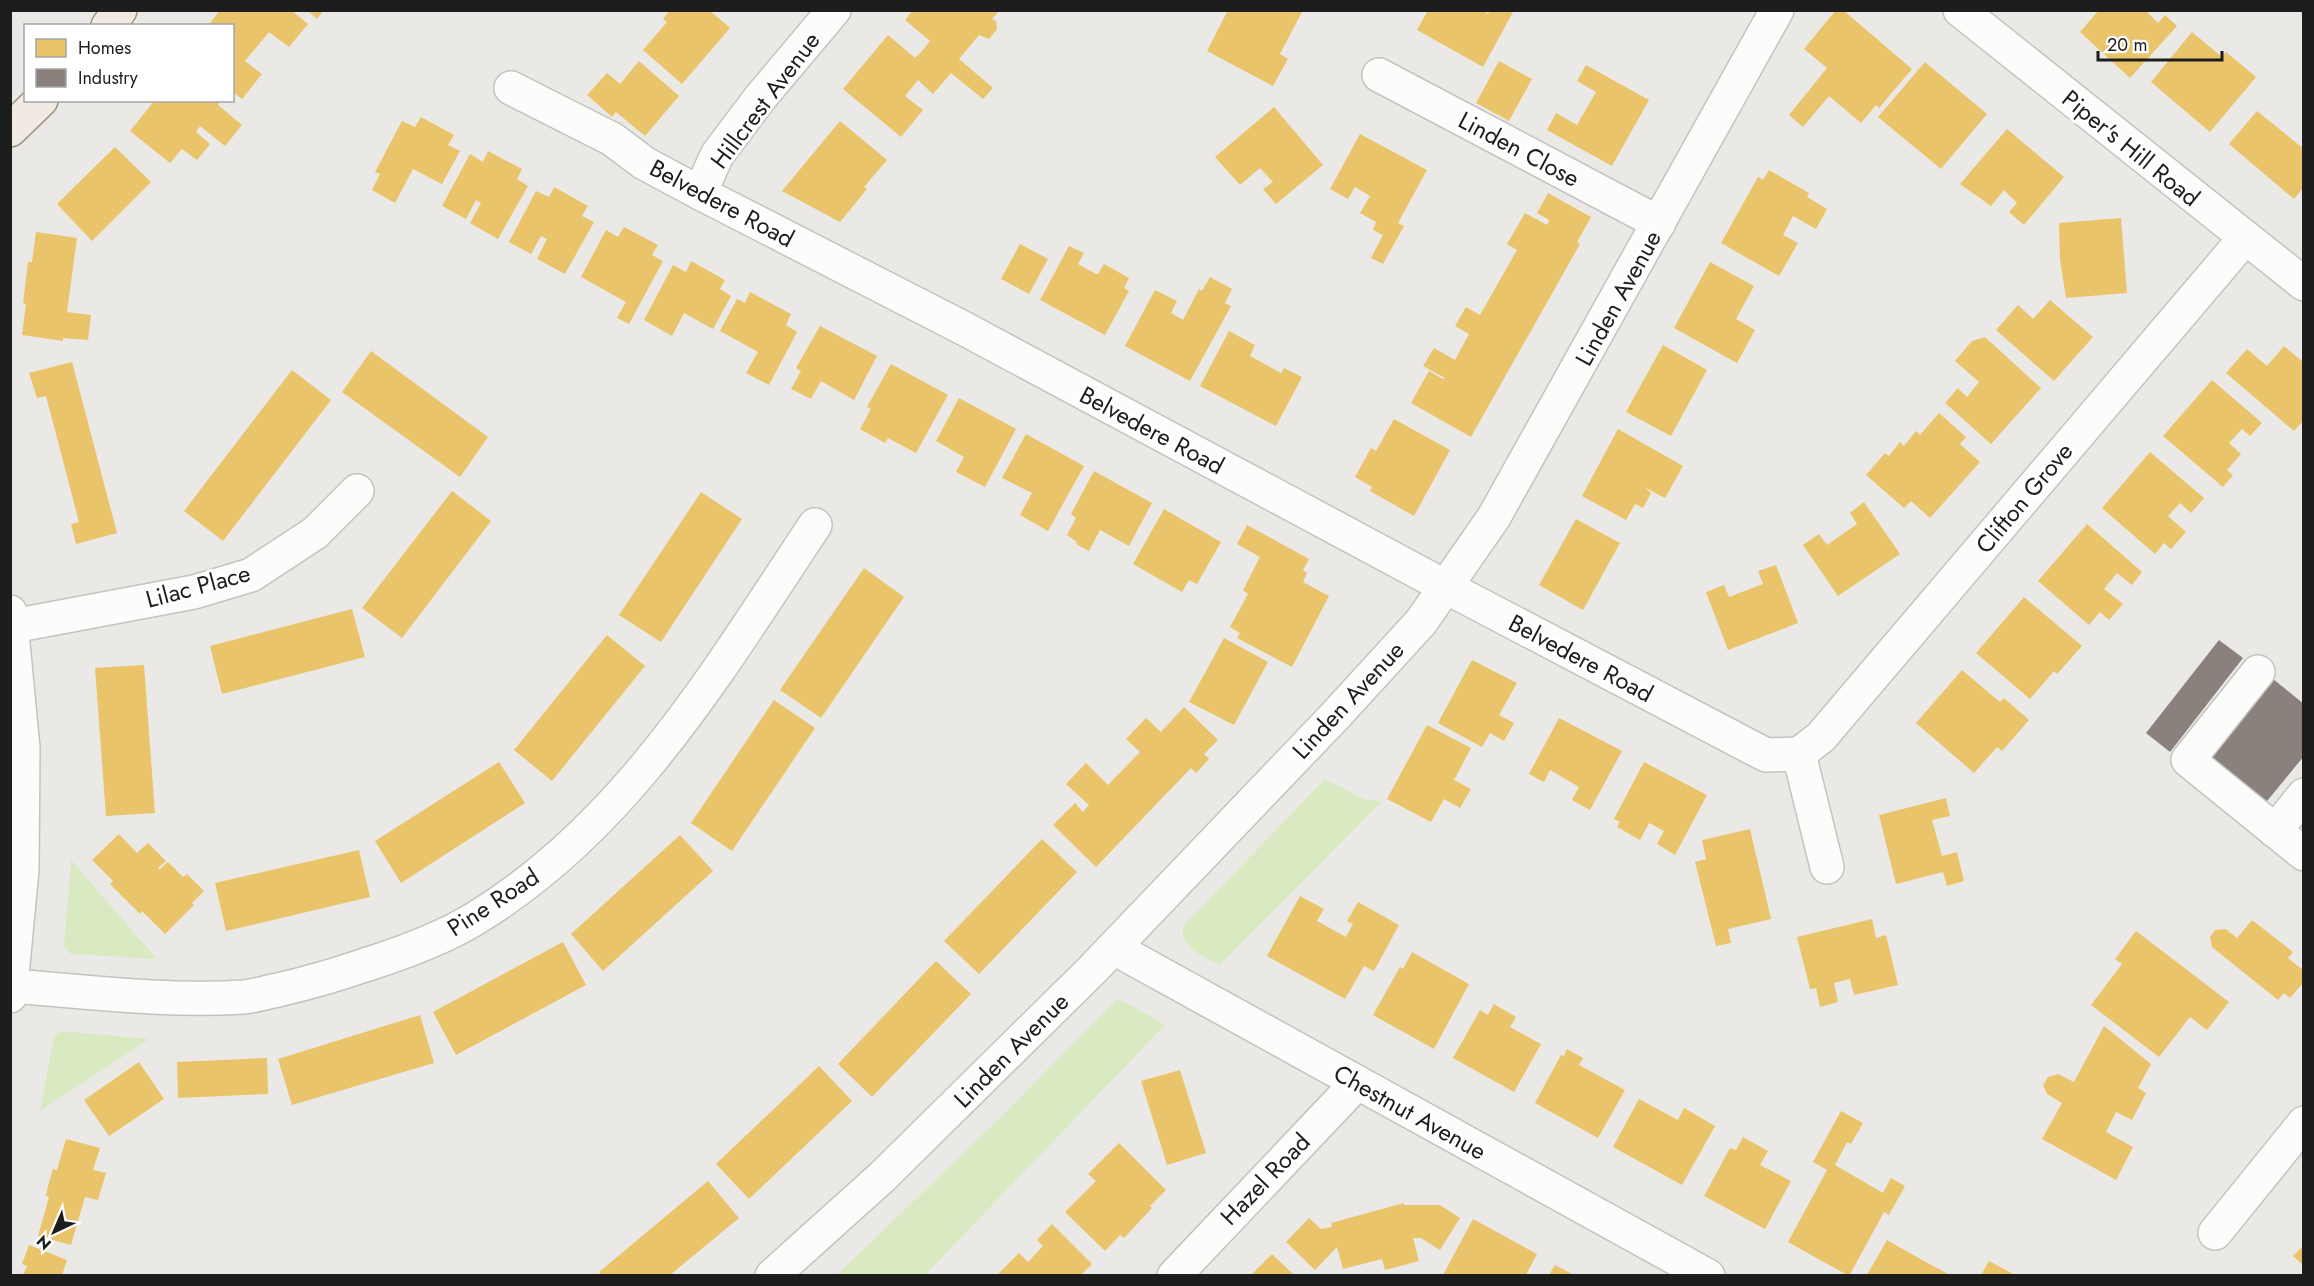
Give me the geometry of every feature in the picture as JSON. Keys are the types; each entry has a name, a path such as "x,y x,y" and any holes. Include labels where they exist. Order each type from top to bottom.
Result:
{"main road":[{"path":"110,24 120,10"},
{"path":"10,130 39,102"}],"street":[{"name":"Hillcrest Avenue","path":"700,193 717,155 760,98 834,10"},
{"name":"Linden Avenue","path":"772,1275 882,1178 1114,948 1420,622 1494,518 1777,10"},
{"name":"Piper's Hill Road","path":"1967,12 2304,284"},
{"name":"Linden Close","path":"1379,75 1659,224"},
{"name":"Belvedere Road","path":"511,88 612,139 644,163 700,193 965,329 1446,587 1766,754 1799,754"},
{"name":"Clifton Grove","path":"1799,754 1829,728 2245,238"},
{"name":"Lilac Place","path":"12,619 194,592 251,575 315,533 357,492"},
{"name":"Pine Road","path":"12,991 174,998 246,997 322,980 411,950 475,918 543,871 591,827 634,780 687,716 815,525"},
{"path":"12,619 23,748 22,870 12,991"},
{"path":"2258,672 2188,760 2304,855"},
{"path":"1799,754 1827,867"},
{"path":"2275,831 2304,795"},
{"name":"Chestnut Avenue","path":"1114,948 1708,1275"},
{"name":"Hazel Road","path":"1174,1275 1357,1083"},
{"path":"2215,1233 2304,1123"}],"green space":[{"path":"1325,779 1366,800 1382,801 1220,965 1196,952 1184,937 1182,930 1185,924"},
{"path":"71,860 157,959 71,954 64,945"},
{"path":"1116,1000 1123,1001 1165,1025 925,1275 837,1275 1007,1111"},
{"path":"61,1031 149,1039 40,1111 54,1036"}],"building: Homes":[{"path":"220,10 291,10 308,24 289,47 269,32 245,61 262,74 242,99 234,93 234,24 210,24"},
{"path":"307,10 324,10 317,19"},
{"path":"670,10 709,10 730,28 682,84 643,50 667,22 663,19"},
{"path":"913,10 1000,10 992,19 996,21 997,29 989,39 979,35 959,59 993,88 983,99 951,73 933,94 918,80 905,96 923,110 901,137 843,89 888,35 915,58 923,50 930,41 905,20"},
{"path":"1228,10 1303,10 1280,54 1288,59 1273,86 1207,51"},
{"path":"1428,10 1482,10 1488,14 1490,10 1513,12 1483,67 1417,30"},
{"path":"1836,10 1843,10 1912,69 1879,108 1876,105 1861,123 1829,96 1803,127 1789,115 1827,68 1804,49"},
{"path":"2099,10 2145,10 2158,23 2165,15 2177,26 2130,78 2080,32"},
{"path":"2192,32 2222,57 2226,52 2256,77 2210,132 2151,82"},
{"path":"639,61 679,96 645,136 616,112 612,117 587,95 607,73 620,84"},
{"path":"1499,61 1532,79 1509,121 1476,103"},
{"path":"1925,62 1987,114 1941,169 1878,117"},
{"path":"1586,65 1649,100 1612,166 1547,130 1556,113 1577,125 1596,92 1577,81"},
{"path":"153,102 220,102 218,105 242,125 225,146 200,126 196,132 210,144 197,160 182,149 170,163 130,131"},
{"path":"1274,107 1323,165 1276,204 1263,189 1273,182 1260,168 1240,185 1215,157"},
{"path":"2257,111 2304,149 2304,187 2294,199 2229,144"},
{"path":"421,117 454,135 448,145 460,151 442,184 413,169 395,203 372,190 380,174 375,172 402,121 415,127"},
{"path":"840,121 887,160 864,187 867,189 840,222 782,191"},
{"path":"2007,129 2064,177 2024,225 2009,212 2017,203 2004,190 1991,206 1960,184"},
{"path":"1360,134 1427,170 1398,223 1404,226 1383,264 1371,258 1383,235 1373,230 1376,222 1360,213 1370,196 1355,187 1348,199 1330,189"},
{"path":"115,147 151,182 92,241 57,204"},
{"path":"488,151 522,169 517,179 528,186 498,239 470,223 481,203 476,200 466,219 442,206 470,154 483,162"},
{"path":"1769,170 1809,193 1807,197 1827,209 1816,229 1793,216 1783,235 1798,243 1779,276 1721,243 1758,177 1763,180"},
{"path":"554,187 588,206 582,216 594,222 565,274 537,259 547,239 541,236 531,254 509,242 536,191 549,197"},
{"path":"1548,193 1591,217 1577,242 1580,244 1471,437 1411,403 1429,371 1445,378 1423,366 1434,348 1455,360 1469,334 1455,326 1466,307 1480,315 1517,250 1507,244 1525,213 1547,225 1549,220 1537,213"},
{"path":"2121,218 2127,293 2066,298 2060,260 2059,223"},
{"path":"624,227 658,245 652,255 663,261 629,324 617,318 626,302 581,277 606,230 618,237"},
{"path":"36,232 77,238 67,312 91,315 88,340 63,338 63,341 22,335 28,262 32,262"},
{"path":"1020,244 1048,259 1029,294 1001,279"},
{"path":"1069,246 1084,253 1078,264 1096,274 1104,264 1129,278 1124,288 1129,291 1105,335 1040,300"},
{"path":"691,261 725,280 720,289 731,296 713,329 684,313 672,336 644,320 673,265 686,272"},
{"path":"1710,262 1754,286 1736,319 1755,330 1737,363 1674,328"},
{"path":"1210,277 1232,289 1225,303 1231,306 1190,381 1125,346 1155,290 1177,301 1171,313 1183,320 1199,289 1202,291"},
{"path":"750,292 791,314 786,325 797,332 769,385 746,373 758,352 720,331 737,299 745,303"},
{"path":"2050,300 2093,337 2054,381 1996,330 2018,305 2033,319"},
{"path":"820,326 877,356 854,400 821,381 811,399 791,389 801,371 796,368"},
{"path":"1229,331 1255,345 1250,356 1281,373 1284,368 1302,377 1276,426 1200,386"},
{"path":"1985,337 2041,388 1991,444 1945,403 1958,388 1967,397 1979,382 1955,361 1972,341"},
{"path":"1663,345 1707,370 1671,436 1626,412"},
{"path":"2284,346 2304,363 2304,420 2294,431 2226,373 2247,349 2267,366"},
{"path":"371,351 488,437 460,477 342,392"},
{"path":"72,362 117,533 76,544 71,524 79,522 46,396 37,398 29,373"},
{"path":"891,364 948,395 916,453 888,438 885,443 860,429 871,409 867,407"},
{"path":"292,370 331,400 223,541 184,511"},
{"path":"2212,380 2262,423 2250,436 2242,429 2229,443 2241,454 2227,470 2233,475 2223,487 2163,436"},
{"path":"959,398 1016,429 985,487 956,472 964,457 936,441"},
{"path":"1939,413 1966,437 1960,444 1980,462 1930,518 1911,501 1904,508 1866,475 1885,453 1889,456 1900,442 1904,446 1916,431 1920,435"},
{"path":"1394,419 1450,450 1414,516 1370,491 1372,487 1355,477 1371,448 1376,451"},
{"path":"1618,429 1683,466 1665,498 1644,487 1651,493 1643,508 1635,504 1626,520 1582,496"},
{"path":"1026,434 1084,466 1048,531 1020,515 1032,493 1002,478"},
{"path":"2150,452 2204,498 2191,513 2180,503 2168,516 2186,532 2171,549 2164,543 2155,554 2102,508"},
{"path":"1094,471 1152,503 1129,546 1100,530 1089,551 1076,544 1077,542 1067,535 1076,518 1071,514"},
{"path":"452,491 491,521 402,638 362,608"},
{"path":"701,492 742,519 661,642 619,615"},
{"path":"1864,502 1900,554 1838,596 1803,545 1819,534 1827,545 1857,524 1850,513"},
{"path":"1164,509 1221,542 1197,584 1189,580 1182,592 1133,564"},
{"path":"1576,519 1620,543 1583,610 1539,585"},
{"path":"2087,524 2142,572 2132,585 2117,573 2104,589 2123,604 2109,620 2100,612 2089,625 2038,581"},
{"path":"1247,525 1309,559 1303,570 1307,573 1303,582 1329,596 1292,667 1237,638 1240,633 1230,627 1248,594 1243,590 1260,557 1237,544"},
{"path":"1776,565 1798,623 1728,650 1706,592 1724,585 1729,597 1763,584 1758,571"},
{"path":"864,568 904,597 821,718 780,690"},
{"path":"2024,597 2082,646 2057,674 2054,671 2030,699 1976,653"},
{"path":"352,609 365,657 222,694 210,646"},
{"path":"607,635 645,666 552,781 514,750"},
{"path":"1224,638 1268,662 1234,725 1189,702"},
{"path":"1472,660 1517,683 1499,715 1514,723 1504,741 1490,733 1482,747 1438,723"},
{"path":"144,665 155,813 106,816 95,668"},
{"path":"1962,670 2000,702 2004,698 2029,720 2002,751 1997,747 1974,773 1916,723"},
{"path":"774,700 815,728 732,851 691,823"},
{"path":"1184,707 1218,740 1204,754 1209,759 1196,773 1191,768 1096,867 1053,825 1075,803 1083,812 1089,805 1066,784 1086,763 1108,785 1140,752 1126,739 1146,718 1161,732"},
{"path":"1559,718 1622,751 1590,810 1572,800 1579,787 1550,770 1544,782 1529,774"},
{"path":"1427,725 1471,748 1454,780 1471,789 1460,808 1444,799 1431,822 1387,799"},
{"path":"499,762 525,803 401,883 375,841"},
{"path":"1644,762 1707,795 1675,855 1657,844 1664,831 1649,823 1640,840 1617,827 1620,822 1614,819"},
{"path":"1946,798 1950,816 1932,820 1942,856 1957,852 1964,881 1947,886 1943,872 1896,884 1879,815"},
{"path":"1750,829 1771,919 1728,929 1731,943 1716,946 1695,862 1706,859 1702,840"},
{"path":"119,834 137,853 148,843 166,861 158,868 159,870 168,862 183,877 187,874 204,891 192,903 194,905 165,934 142,911 140,914 110,884 113,881 92,860"},
{"path":"680,835 713,871 603,971 571,934"},
{"path":"1042,839 1077,872 979,974 944,941"},
{"path":"359,850 370,897 226,931 215,883"},
{"path":"1300,896 1324,909 1317,921 1346,937 1353,924 1347,921 1358,902 1399,925 1374,971 1364,966 1345,999 1267,956"},
{"path":"1872,919 1876,938 1886,935 1898,985 1854,995 1850,979 1834,983 1838,1002 1820,1007 1816,988 1810,989 1797,937"},
{"path":"2252,920 2293,952 2288,958 2304,971 2304,982 2290,998 2284,993 2278,1000 2212,947 2210,937 2215,930 2226,929 2237,938"},
{"path":"2136,931 2229,1002 2207,1030 2190,1017 2159,1057 2091,1005 2122,964 2115,959"},
{"path":"563,942 586,985 456,1055 433,1012"},
{"path":"1412,952 1469,984 1434,1049 1373,1015 1400,967 1403,969"},
{"path":"936,961 971,994 872,1097 838,1064"},
{"path":"1494,1004 1516,1017 1510,1027 1541,1044 1514,1092 1453,1058 1480,1010 1488,1015"},
{"path":"420,1015 434,1063 292,1105 278,1059"},
{"path":"2104,1026 2151,1064 2138,1088 2146,1093 2132,1120 2116,1112 2106,1132 2133,1147 2116,1180 2042,1139 2062,1103 2047,1094 2043,1085 2048,1077 2058,1074 2074,1082"},
{"path":"1567,1049 1583,1058 1579,1065 1625,1090 1598,1138 1535,1103 1561,1055 1564,1056"},
{"path":"267,1058 268,1094 178,1098 177,1062"},
{"path":"139,1062 164,1099 109,1136 84,1100"},
{"path":"819,1066 852,1101 749,1199 716,1164"},
{"path":"1180,1070 1206,1153 1167,1165 1141,1081"},
{"path":"1639,1099 1678,1120 1684,1108 1715,1126 1682,1185 1613,1147"},
{"path":"1841,1111 1863,1123 1851,1144 1847,1142 1835,1165 1883,1193 1891,1178 1905,1186 1889,1215 1884,1212 1849,1276 1788,1242 1827,1170 1813,1162"},
{"path":"1743,1137 1768,1151 1760,1165 1791,1181 1765,1229 1704,1196 1730,1148 1736,1150"},
{"path":"66,1139 100,1148 93,1170 106,1173 98,1200 85,1197 71,1245 38,1236 49,1197 46,1196 48,1186 53,1169 57,1170"},
{"path":"1119,1143 1166,1190 1124,1238 1120,1235 1105,1251 1065,1212 1096,1181 1088,1174"},
{"path":"708,1181 739,1218 670,1275 602,1275 599,1272"},
{"path":"1404,1203 1404,1205 1440,1205 1460,1218 1440,1250 1421,1238 1413,1238 1419,1261 1385,1270 1382,1259 1343,1269 1337,1247 1315,1270 1286,1242 1309,1218 1321,1229 1332,1227 1331,1223"},
{"path":"1473,1219 1537,1254 1526,1275 1443,1275"},
{"path":"1052,1224 1092,1264 1081,1275 997,1275 1019,1253 1028,1262 1043,1246 1037,1240"},
{"path":"1887,1240 1922,1260 1950,1275 1867,1275"},
{"path":"29,1245 67,1260 62,1275 23,1275 27,1266 22,1264"},
{"path":"2304,1245 2304,1266 2293,1256"},
{"path":"1272,1254 1294,1275 1251,1275"},
{"path":"1989,1261 2015,1275 1981,1275"},
{"path":"1555,1265 1574,1275 1549,1275"}],"building: Industry":[{"path":"2219,640 2243,658 2170,752 2146,733"},
{"path":"2273,679 2304,704 2304,756 2263,806 2207,760"}]}
